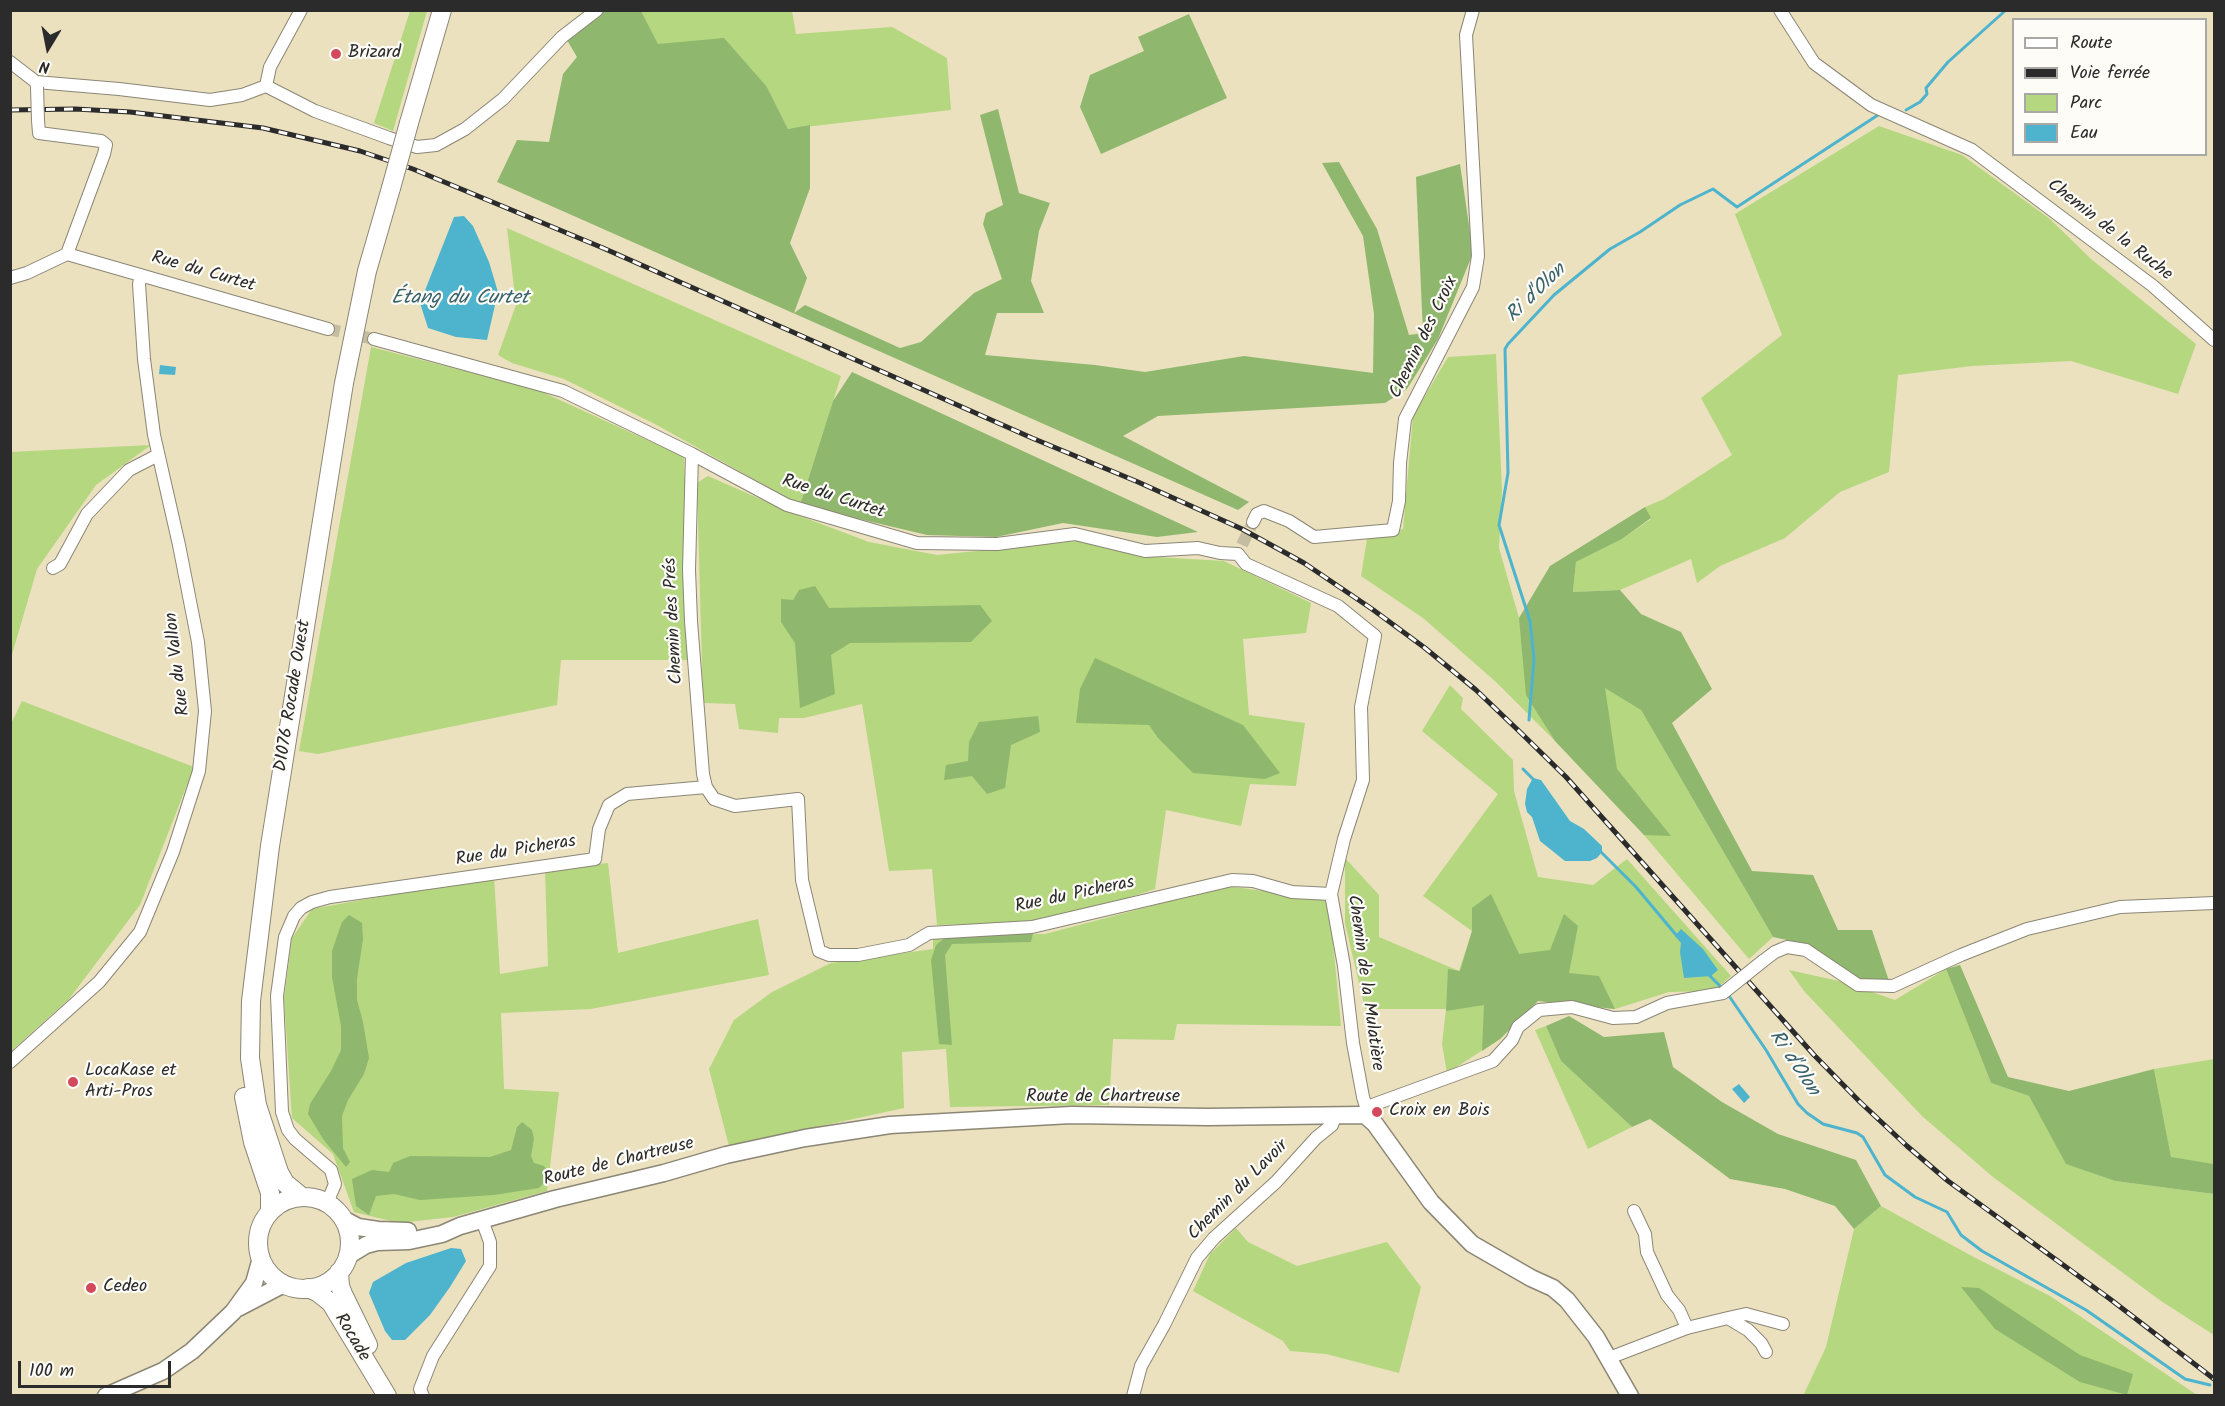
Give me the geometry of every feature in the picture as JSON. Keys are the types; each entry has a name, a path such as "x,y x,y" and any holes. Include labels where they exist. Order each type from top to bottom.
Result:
{"main road":[{"name":"D1076 Rocade Ouest","path":"302,1197 285,1183 279,1172 257,1105 250,1058 251,1001 270,846 352,340 367,272 441,10"},
{"path":"270,846 253,927 241,1001 239,1037 244,1100 253,1142 270,1193 270,1212"},
{"path":"1367,1112 1431,1202 1452,1225 1472,1244 1553,1288 1580,1316 1609,1358 1630,1395"},
{"name":"Route de Chartreuse","path":"348,1256 366,1245 377,1242 425,1238 555,1199 758,1148 890,1125 1071,1116 1335,1116 1367,1112"},
{"path":"315,1198 327,1203 343,1219 348,1231 350,1243 348,1256 339,1272 320,1286 296,1288 284,1284 269,1273 261,1258 258,1242 261,1226 270,1212 291,1199 315,1198"},
{"name":"Route de Chartreuse","path":"343,1219 358,1227 384,1230 407,1231 460,1226"},
{"path":"106,1395 163,1371 192,1352 232,1312 254,1283 261,1258"},
{"name":"Rocade","path":"339,1272 343,1294 389,1395"},
{"path":"232,1312 284,1284"},
{"name":"Rocade","path":"309,1288 331,1303 389,1395"}],"street":[{"path":"266,86 270,67 301,10"},
{"path":"10,62 36,85 120,89 210,100 242,95 266,86 315,111 417,147 436,145 465,129 503,99 562,37 597,10"},
{"name":"Chemin des Croix","path":"1252,522 1257,514 1264,511 1289,521 1314,537 1393,530 1399,501 1405,419 1473,287 1478,256 1466,35 1473,10"},
{"name":"Chemin de la Ruche","path":"1780,10 1814,63 1871,105 1972,150 2148,282 2214,340"},
{"path":"10,278 27,273 67,254 106,145 101,141 39,133 36,85"},
{"name":"Rue du Curtet","path":"67,254 328,329"},
{"name":"Rue du Vallon","path":"10,1062 99,982 140,932 173,852 198,771 205,711 198,642 154,435 144,359 139,284 141,275"},
{"name":"Rue du Curtet","path":"374,339 563,391 692,454 787,505 917,543 998,544 1075,534 1145,551 1198,548 1220,553 1240,549"},
{"name":"Chemin des Prés","path":"692,454 689,570 691,621 703,774 706,787"},
{"path":"53,568 60,564 87,514 129,470 158,455"},
{"name":"Chemin de la Mulatière","path":"1240,549 1246,564 1338,606 1375,636 1361,707 1363,780 1344,838 1331,894 1344,966 1353,1043 1367,1112"},
{"name":"Rue du Picheras","path":"327,1203 335,1184 331,1170 295,1139 288,1130 282,1112 277,996 285,937 294,916 301,908 312,902 330,897 595,858 599,829 609,805 627,794 706,787 714,800 735,806 798,799 802,880 819,951 829,955 858,955 909,945 929,933 1032,927 1232,880 1253,880 1292,892 1331,894"},
{"path":"1367,1112 1493,1062 1512,1040 1518,1027 1539,1010 1572,1006 1613,1018 1636,1017 1667,1003 1724,993 1775,952 1787,947 1806,950 1858,985 1893,986 1961,955 2027,929 2120,907 2214,903"},
{"name":"Chemin du Lavoir","path":"1133,1395 1141,1366 1197,1258 1215,1238 1276,1182 1316,1138 1332,1125 1335,1116"},
{"path":"1634,1211 1645,1234 1647,1252 1687,1328"},
{"path":"423,1395 420,1389 433,1356 490,1266 490,1242 482,1220"},
{"path":"1609,1358 1687,1328 1746,1314 1783,1324"},
{"path":"1728,1318 1749,1330 1766,1352"}],"green space":[{"path":"410,11 427,11 393,131 374,123"},
{"path":"598,11 641,11 658,44 724,38 767,87 788,129 810,125 810,188 790,243 807,278 794,313 805,305 900,348 921,342 974,293 1002,279 983,224 986,213 1003,205 980,115 998,109 1019,193 1050,203 1039,231 1031,281 1044,313 997,313 985,355 1145,372 1244,356 1373,373 1374,314 1363,236 1322,163 1339,162 1377,229 1409,335 1423,333 1416,177 1460,164 1473,253 1438,339 1407,389 1385,403 1158,416 1123,436 1249,502 1238,510 497,182 517,140 549,142 563,74 577,57 564,35"},
{"path":"641,11 792,11 796,34 892,27 947,58 951,110 788,129 767,87 657,44"},
{"path":"1189,14 1227,98 1101,154 1080,107 1090,75 1144,51 1138,37"},
{"path":"1879,126 1962,155 2050,219 2091,259 2196,344 2178,394 2071,361 1972,366 1898,375 1889,472 1840,492 1785,538 1720,566 1697,583 1691,559 1620,590 1573,592 1576,562 1622,539 1651,519 1645,507 1664,499 1732,455 1701,398 1782,335 1735,214"},
{"path":"507,228 841,376 800,505 655,424 564,379 512,363 498,355 516,305"},
{"path":"371,347 538,390 684,457 691,660 561,660 557,705 318,754 299,751"},
{"path":"1496,354 1502,490 1499,548 1519,618 1641,710 1773,937 1749,959 1644,835 1496,682 1423,618 1361,576 1367,539 1403,529 1413,416 1448,357"},
{"path":"852,372 1198,532 1157,537 1063,523 996,537 927,535 800,505 833,401"},
{"path":"151,445 96,485 37,569 11,658 11,452"},
{"path":"708,476 792,513 869,542 937,555 1077,541 1138,556 1224,561 1311,603 1306,633 1243,639 1249,715 1305,723 1296,786 1250,784 1241,826 1166,810 1155,889 1054,922 937,925 932,869 889,871 862,704 804,718 779,718 778,733 739,729 735,704 703,703 697,483"},
{"path":"1645,507 1651,518 1622,539 1576,562 1573,592 1620,590 1641,614 1681,632 1712,689 1672,723 1752,871 1813,875 1838,930 1872,930 1889,981 1860,979 1801,943 1773,937 1641,710 1605,688 1617,769 1671,836 1644,835 1555,741 1526,695 1519,618 1550,566"},
{"path":"815,586 829,608 980,605 992,621 971,642 850,643 831,655 835,694 800,708 795,643 781,622 781,599 793,600 799,590"},
{"path":"1095,658 1243,725 1280,773 1265,779 1193,773 1158,738 1149,725 1076,723 1080,689"},
{"path":"1450,685 1463,698 1461,709 1513,760 1514,791 1538,877 1593,885 1627,859 1731,976 1714,991 1669,992 1615,1009 1538,1001 1500,1039 1447,1073 1442,1044 1446,1009 1365,1009 1345,923 1345,858 1379,895 1379,937 1459,971 1472,931 1423,896 1498,794 1422,731"},
{"path":"22,701 194,767 140,905 69,999 11,1051 10,726"},
{"path":"1038,716 1040,732 1011,745 1005,788 987,794 972,776 944,780 946,765 968,761 969,742 979,722"},
{"path":"608,863 618,953 758,919 769,975 591,1009 501,1013 504,1089 559,1092 547,1191 453,1217 399,1223 354,1212 333,1154 292,1118 284,999 292,938 312,909 494,876 500,974 548,966 545,870"},
{"path":"1227,886 1329,900 1341,1026 1177,1024 1174,1040 1113,1039 1109,1105 950,1107 946,1049 902,1052 904,1108 729,1146 709,1069 734,1020 772,992 831,963 933,949 933,936 1045,934"},
{"path":"1491,894 1519,954 1550,950 1564,914 1578,926 1569,973 1599,976 1615,1009 1538,1001 1500,1039 1482,1051 1484,1005 1446,1011 1448,969 1460,971 1472,931 1472,908"},
{"path":"349,915 362,923 363,939 357,979 357,1000 369,1058 364,1074 348,1100 342,1116 343,1148 350,1162 346,1167 323,1139 308,1114 310,1104 341,1050 341,1026 332,977 332,951 342,922"},
{"path":"1033,933 1031,942 952,944 945,955 952,1045 939,1044 931,960 936,945 947,936"},
{"path":"1960,965 2008,1077 2069,1091 2154,1069 2171,1157 2214,1164 2214,1194 2115,1181 2066,1164 2029,1096 1991,1083 1946,969"},
{"path":"1946,969 1991,1083 2029,1096 2067,1164 2115,1181 2214,1194 2214,1335 2161,1301 1993,1177 1922,1116 1804,991 1789,970 1839,981 1895,1000"},
{"path":"1569,1016 1604,1037 1664,1032 1673,1067 1722,1102 1778,1134 1856,1160 1881,1206 1854,1229 1835,1206 1785,1189 1730,1179 1650,1119 1632,1127 1561,1061 1546,1026"},
{"path":"1546,1026 1561,1061 1632,1127 1588,1149 1535,1030"},
{"path":"2214,1059 2214,1164 2171,1158 2154,1069"},
{"path":"522,1122 532,1130 534,1139 531,1156 534,1163 544,1166 547,1170 545,1182 539,1188 494,1195 420,1200 394,1194 376,1196 369,1215 356,1206 352,1179 372,1170 389,1172 393,1163 410,1156 490,1157 511,1150 517,1127"},
{"path":"1881,1206 2050,1296 2197,1395 1803,1396 1826,1347 1854,1229"},
{"path":"1236,1228 1248,1242 1297,1266 1387,1242 1421,1287 1399,1373 1326,1354 1290,1351 1283,1341 1193,1291 1210,1254"},
{"path":"1961,1287 1979,1288 2080,1355 2133,1374 2127,1395 2080,1382 1995,1329"}],"water":[{"name":"Étang du Curtet","path":"464,216 473,226 489,262 498,292 487,340 456,337 428,328 420,303 454,217"},
{"path":"160,365 176,367 175,375 159,374"},
{"path":"1533,778 1541,780 1570,821 1584,829 1602,846 1602,852 1597,858 1590,861 1565,861 1540,841 1525,804 1527,789"},
{"path":"1681,929 1703,949 1718,970 1711,976 1684,978 1681,943 1675,936"},
{"path":"1739,1084 1750,1097 1744,1103 1732,1089"},
{"path":"451,1248 461,1249 466,1261 450,1287 430,1315 405,1340 392,1340 385,1331 369,1293 373,1282 406,1263"}],"waterway":[{"name":"Ri d'Olon","path":"1906,110 1920,102 1927,94 1926,88 1948,62 2006,10"},
{"name":"Ri d'Olon","path":"1529,720 1534,659 1530,621 1499,525 1508,473 1505,349 1554,295 1610,249 1680,205 1713,189 1737,207 1878,115"},
{"name":"Ri d'Olon","path":"1523,769 1534,780"},
{"name":"Ri d'Olon","path":"1599,850 1636,887 1677,936"},
{"name":"Ri d'Olon","path":"1708,974 1722,988"},
{"name":"Ri d'Olon","path":"1727,993 1766,1050 1798,1104 1807,1113 1823,1124 1857,1133 1863,1137 1885,1175 1915,1197 1947,1212 1961,1235 1982,1251 2086,1310 2185,1379 2210,1385"}],"tunnel":[{"path":"328,329 374,339"},
{"path":"1242,545 1253,522"}],"railway":[{"path":"10,110 75,109 130,112 263,128 360,151 413,169 603,248 1032,438 1138,482 1242,529 1304,563 1425,648 1476,690 1521,733 1566,777 1814,1055 1907,1146 1948,1181 2110,1299 2214,1379"}],"place":[{"name":"Brizard","path":"336,54"},
{"name":"LocaKase et Arti-Pros","path":"73,1082"},
{"name":"Croix en Bois","path":"1377,1112"},
{"name":"Cedeo","path":"91,1288"}]}
